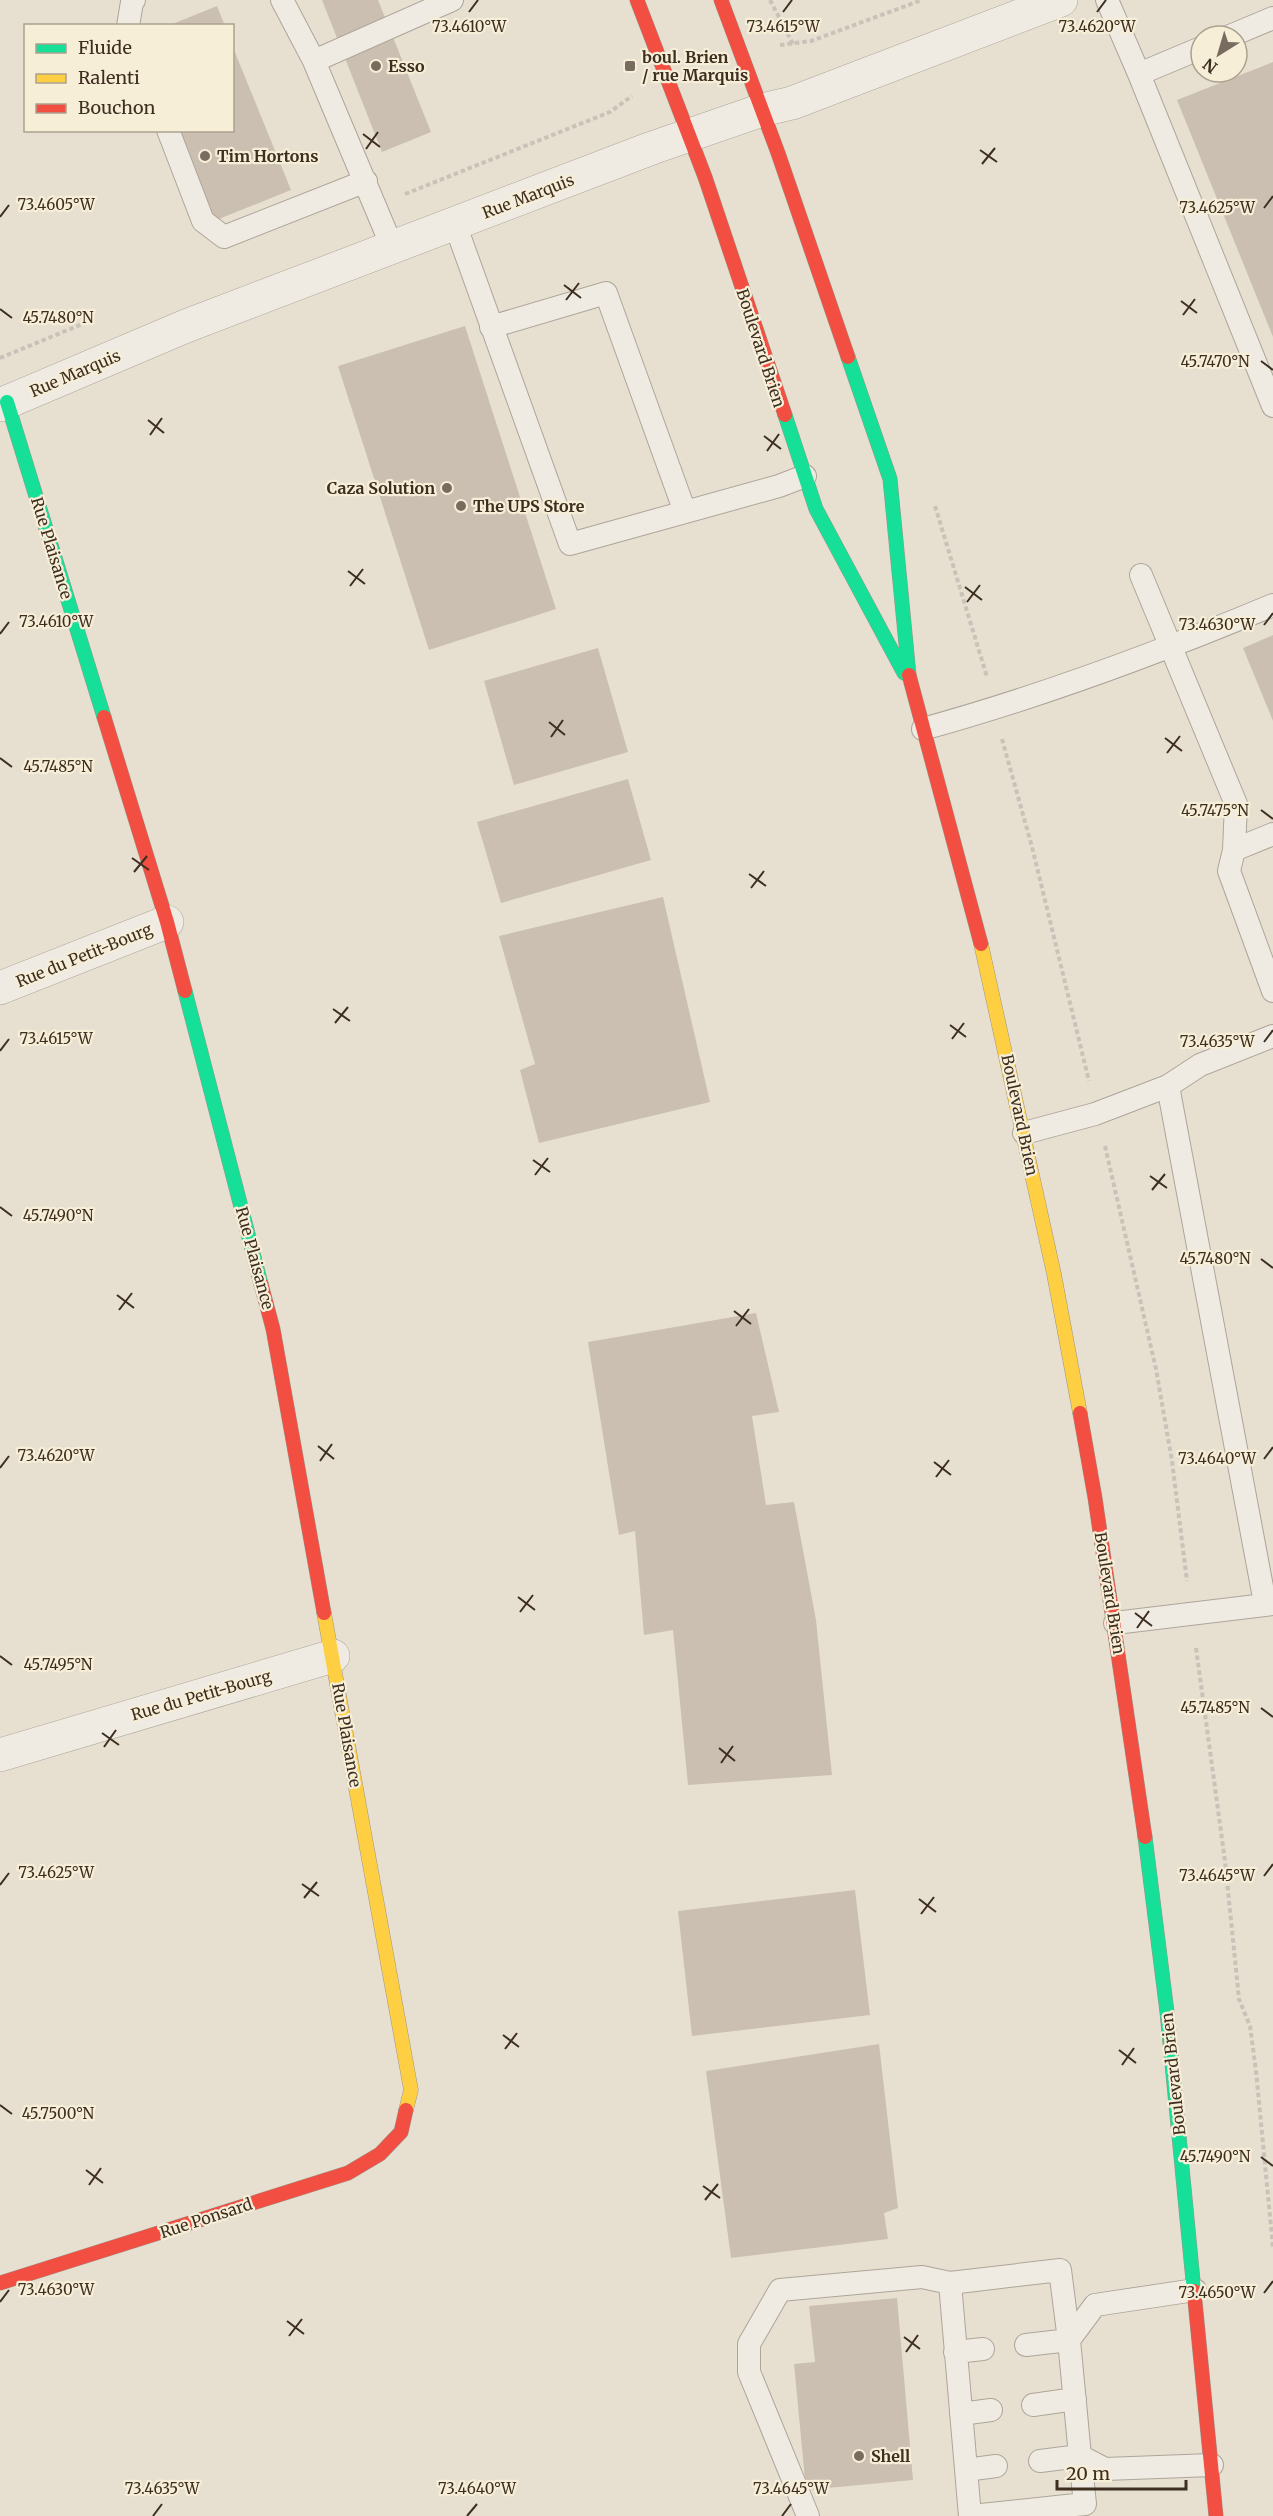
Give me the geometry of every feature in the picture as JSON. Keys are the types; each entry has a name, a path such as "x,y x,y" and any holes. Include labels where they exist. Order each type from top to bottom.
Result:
{"main road":[{"name":"Boulevard Brien","path":"637,0 705,177 816,509 910,685"},
{"name":"Boulevard Brien","path":"721,0 762,110 890,479 910,685 971,904 1024,1133 1073,1374 1135,1757 1167,2012 1216,2516"},
{"name":"Rue Plaisance","path":"4,404 167,922 273,1329 411,2090 401,2132"},
{"name":"Rue Ponsard","path":"0,2283 348,2173 380,2154 401,2132"}],"street":[{"name":"Rue Marquis","path":"4,404 186,326 393,249 652,148 762,110 792,103 1061,0"},
{"name":"Rue du Petit-Bourg","path":"0,988 167,922"},
{"name":"Rue du Petit-Bourg","path":"0,1755 333,1656"}],"lane":[{"path":"128,24 134,0"},
{"path":"282,0 314,62 393,249"},
{"path":"314,62 452,0"},
{"path":"1107,0 1273,406"},
{"path":"1249,28 1273,18"},
{"path":"1139,74 1189,53"},
{"path":"169,132 203,221 224,237 366,181"},
{"path":"455,224 570,544 805,477"},
{"path":"491,327 606,293 685,512"},
{"path":"1142,575 1236,804 1234,850 1229,872 1273,992"},
{"path":"923,729 1060,688 1173,647 1273,605"},
{"path":"1234,850 1273,834"},
{"path":"1024,1133 1095,1114 1168,1086 1200,1065 1273,1036"},
{"path":"1115,1623 1269,1603 1168,1086"},
{"path":"808,2516 748,2372 750,2344 780,2290 922,2277 950,2283 1060,2270 1085,2504 971,2516 950,2283"},
{"path":"1026,2345 1069,2340 1095,2305 1195,2290"},
{"path":"955,2352 983,2349"},
{"path":"1033,2405 1075,2399"},
{"path":"961,2414 991,2410"},
{"path":"1040,2461 1080,2456 1105,2469 1212,2465"},
{"path":"966,2470 996,2466"}],"path":[{"path":"770,0 792,44 811,41 922,0"},
{"path":"422,187 610,112 623,105 634,94"},
{"path":"0,358 49,337"},
{"path":"1006,752 1035,858 1089,1082"},
{"path":"1104,1143 1156,1369 1172,1461 1187,1583"},
{"path":"1196,1646 1225,1861 1239,1999 1250,2026 1256,2071 1273,2247"}],"building":[{"name":"Esso","path":"322,0 378,0 431,132 382,152"},
{"path":"217,6 224,24 172,24"},
{"path":"234,50 291,190 214,221 179,132 234,132"},
{"path":"1273,62 1273,337 1177,100 1217,84 1249,84 1249,72"},
{"name":"Caza Solution","path":"465,326 556,609 429,650 338,366"},
{"path":"1273,635 1273,721 1243,648"},
{"path":"598,648 628,752 514,785 484,681"},
{"path":"628,779 651,860 501,903 477,822"},
{"path":"663,897 710,1102 539,1143 520,1070 535,1064 499,936"},
{"path":"756,1313 779,1412 752,1416 766,1505 794,1502 816,1620 832,1775 688,1785 673,1630 644,1635 635,1531 619,1535 588,1342"},
{"path":"855,1890 870,2015 692,2036 678,1911"},
{"path":"879,2044 898,2208 884,2213 888,2239 731,2258 706,2071"},
{"path":"897,2298 913,2480 806,2490 794,2364 815,2362 809,2306"}],"traffic: fast":[{"path":"848,357 890,479 909,675"},
{"path":"7,402 104,717"},
{"path":"785,415 816,509 904,673"},
{"path":"185,991 261,1284"},
{"path":"1145,1837 1167,2012 1194,2291"}],"traffic: slow":[{"path":"981,944 1054,1274 1080,1413"},
{"path":"324,1613 411,2090 406,2110"}],"traffic: jam":[{"path":"637,0 705,177 785,415"},
{"path":"721,0 778,153 848,357"},
{"path":"909,675 981,944"},
{"path":"104,717 167,922 185,991"},
{"path":"261,1284 273,1329 324,1613"},
{"path":"1080,1413 1095,1498 1145,1837"},
{"path":"0,2283 348,2173 380,2154 401,2132 406,2110"},
{"path":"1194,2291 1216,2516"}],"place":[{"name":"Esso","path":"376,66"},
{"name":"boul. Brien / rue Marquis","path":"630,66"},
{"name":"Tim Hortons","path":"205,156"},
{"name":"Caza Solution","path":"447,488"},
{"name":"The UPS Store","path":"461,506"},
{"name":"Shell","path":"859,2456"}]}
